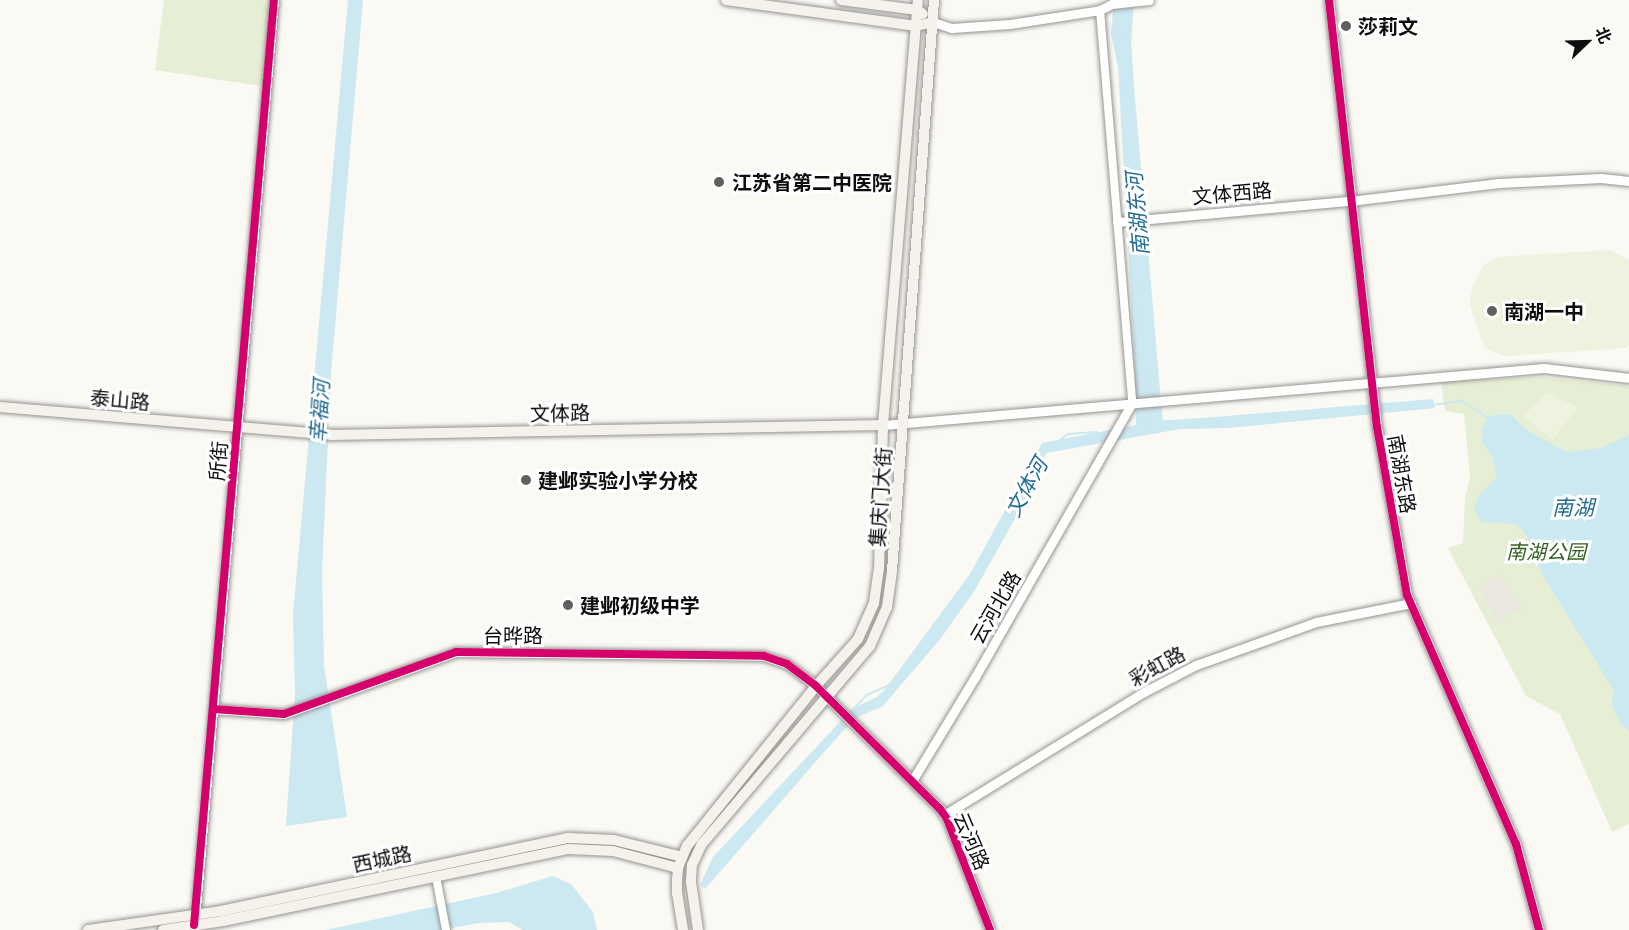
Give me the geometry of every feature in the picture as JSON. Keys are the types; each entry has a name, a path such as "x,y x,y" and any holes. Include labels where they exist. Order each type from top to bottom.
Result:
{"main road":[{"path":"726,0 916,26 933,22 918,5 841,0"},
{"name":"集庆门大街","path":"698,928 692,865 702,844 825,695 870,646 887,607 892,571 934,0"},
{"name":"集庆门大街","path":"682,930 677,894 678,868 693,836 816,686 858,639 874,603 879,569 883,424 918,5"},
{"name":"泰山路","path":"0,407 237,429"},
{"name":"文体路","path":"237,429 328,435 883,424"},
{"name":"西城路","path":"163,930 195,920 568,838 614,840 682,857"},
{"name":"西城路","path":"88,930 195,920 436,877 569,849 613,851 678,868"}],"street":[{"name":"所街","path":"195,920 274,0"},
{"path":"933,22 952,28 1010,24 1100,5 1149,0"},
{"name":"南湖东路","path":"1329,0 1377,427 1411,603 1516,844 1539,930"},
{"path":"1100,5 1122,221 1134,402"},
{"name":"文体西路","path":"1122,221 1350,201 1499,183 1601,178 1629,181"},
{"path":"883,424 1544,368 1629,378"},
{"name":"云河北路","path":"912,780 1134,402"},
{"name":"彩虹路","path":"944,815 1144,692 1196,665 1316,622 1411,603"},
{"name":"台晔路","path":"213,709 284,714 456,652 764,656 787,664 839,707"},
{"name":"云河路","path":"839,707 944,815 990,930"},
{"path":"436,877 446,930"}],"green space":[{"path":"164,0 274,0 268,87 155,70"},
{"path":"1610,250 1629,260 1629,345 1626,348 1503,356 1485,348 1470,306 1471,292 1482,267 1496,257"},
{"name":"南湖公园","path":"1541,377 1629,386 1629,824 1612,832 1560,714 1526,696 1448,548 1463,543 1465,499 1470,478 1464,414 1445,411 1441,382"},
{"path":"1547,393 1578,407 1553,440 1523,416"}],"shaded area":[{"path":"1501,574 1522,609 1503,617 1498,624 1478,586"}],"water":[{"name":"幸福河","path":"348,0 363,0 331,373 322,572 324,666 347,817 286,826 295,693 293,615"},
{"path":"1114,0 1127,0 1122,52 1148,335 1152,419 1156,421 1216,417 1433,399 1435,408 1229,428 1180,429 1046,453 1023,504 975,590 941,638 883,706 855,718 705,889 700,885 713,857 852,709 877,697 886,688 970,574 1042,443 1136,425 1118,67 1111,33"},
{"name":"南湖","path":"1510,414 1528,431 1567,452 1601,448 1629,435 1629,730 1620,723 1612,705 1613,689 1542,574 1525,533 1515,524 1482,522 1474,510 1480,494 1497,477 1492,457 1482,442 1482,429 1488,418 1493,415"},
{"path":"553,876 571,884 593,912 597,930 523,930 509,922 479,923 441,930 326,930 496,893"}],"waterway":[{"name":"南湖东河","path":"1127,0 1124,39 1127,87 1156,427"},
{"name":"文体河","path":"1432,405 1462,401 1488,418"},
{"name":"文体河","path":"1060,440 1068,434 1097,432"},
{"name":"文体河","path":"848,714 867,695 889,685"}],"cycle path":[{"path":"194,925 274,0"},
{"path":"1329,0 1377,427 1407,595 1516,844 1539,930"},
{"path":"213,709 284,714 456,652 764,656 787,664 816,686 940,809 947,819 990,930"}],"place":[{"name":"莎莉文","path":"1346,26"},
{"name":"江苏省第二中医院","path":"719,182"},
{"name":"南湖一中","path":"1492,311"},
{"name":"建邺实验小学分校","path":"526,480"},
{"name":"建邺初级中学","path":"568,605"}]}
